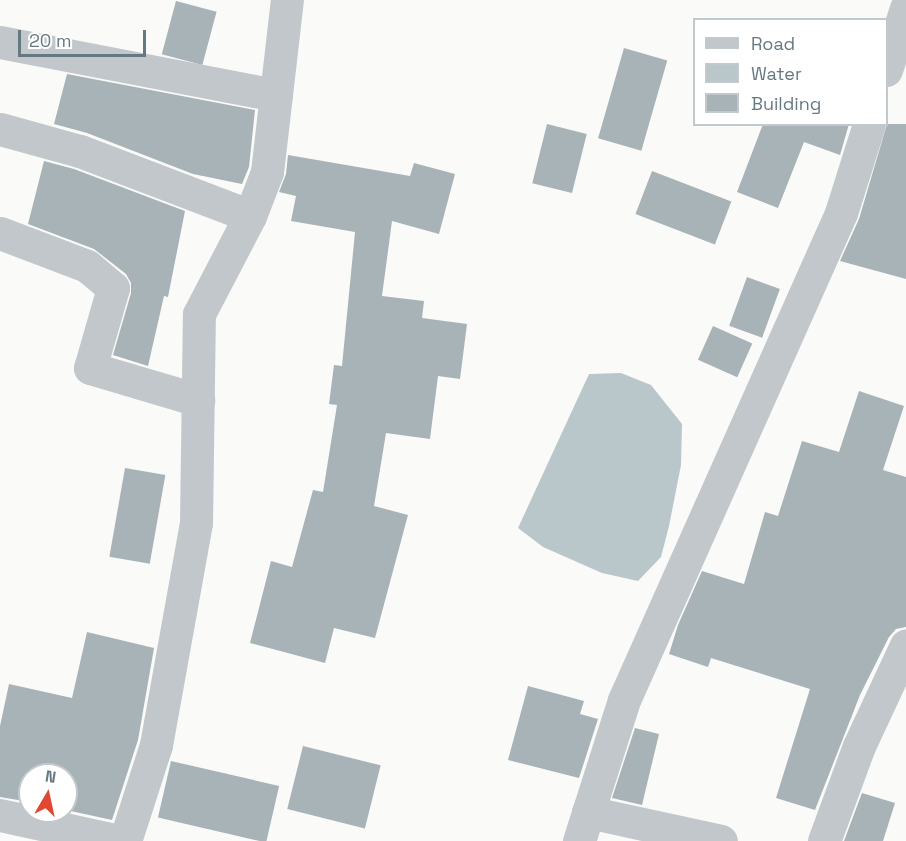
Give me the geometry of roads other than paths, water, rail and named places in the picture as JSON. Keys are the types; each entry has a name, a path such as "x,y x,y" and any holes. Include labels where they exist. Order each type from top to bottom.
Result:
{"street":[{"path":"125,841 156,745 196,523 199,314 250,216 267,172 287,0"},
{"path":"888,64 906,8"},
{"path":"0,42 276,95"},
{"path":"722,841 583,827 624,700 841,213 868,126"},
{"path":"0,129 80,151 250,216"},
{"path":"0,233 87,266 113,288 90,368 198,400"},
{"path":"824,841 860,746 906,645"},
{"path":"0,815 119,841"}],"water":[{"path":"621,373 651,385 682,424 681,465 661,557 638,581 602,573 543,547 518,528 589,374"}]}
